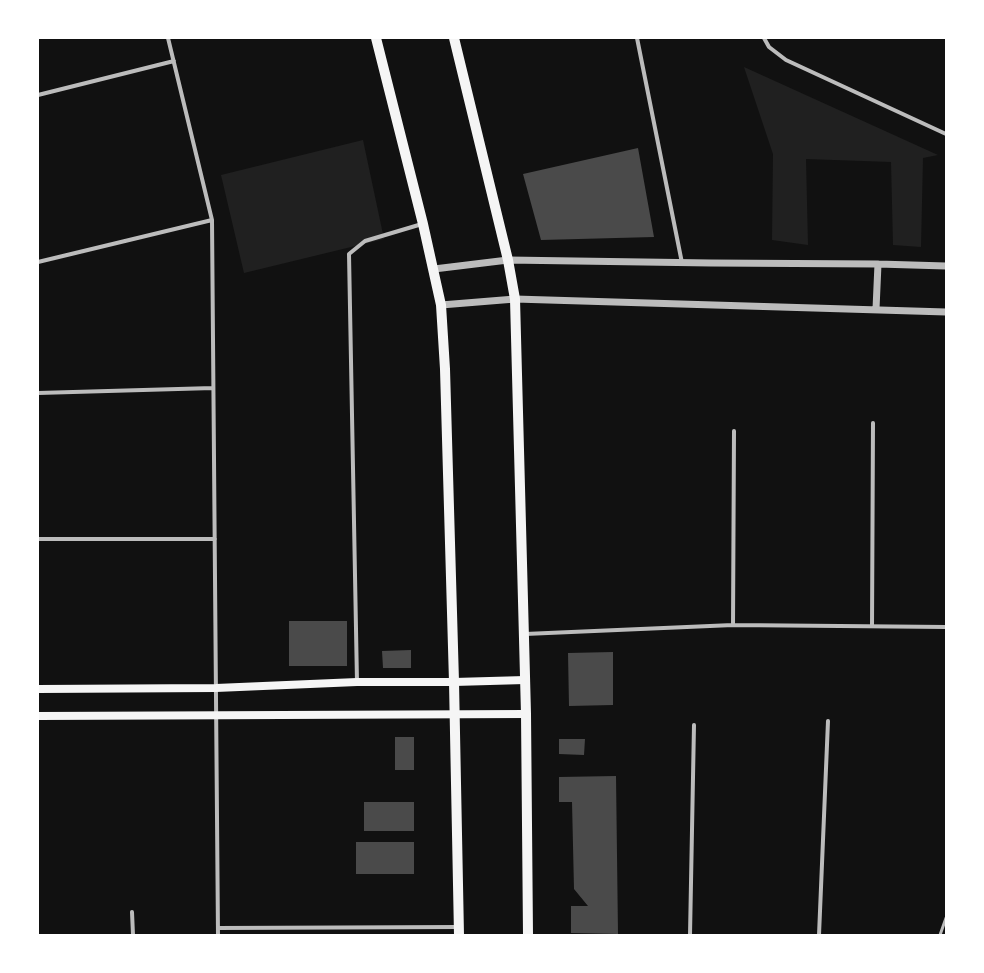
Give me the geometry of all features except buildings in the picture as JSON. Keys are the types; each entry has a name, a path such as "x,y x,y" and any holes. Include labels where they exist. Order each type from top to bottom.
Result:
{"main road":[{"path":"376,38 423,224 441,305 445,377 455,714 459,931"},
{"path":"454,38 508,260 515,299 526,714 528,935"},
{"path":"38,689 216,688 357,682 525,680"},
{"path":"38,716 526,714"}],"street":[{"path":"168,38 212,220 218,935"},
{"path":"637,38 682,263"},
{"path":"764,38 769,47 786,60 946,134"},
{"path":"38,95 174,62"},
{"path":"38,262 212,220"},
{"path":"357,682 349,254 365,241 423,224"},
{"path":"434,270 508,260 946,266"},
{"path":"876,309 878,264"},
{"path":"441,305 515,299 946,312"},
{"path":"38,393 213,388"},
{"path":"872,626 873,423"},
{"path":"733,624 734,431"},
{"path":"38,539 214,539"},
{"path":"524,634 733,624 946,628"},
{"path":"819,935 828,721"},
{"path":"690,935 694,725"},
{"path":"132,912 133,935"},
{"path":"218,928 459,931"}],"lane":[{"path":"940,935 946,918"}],"shaded area":[{"path":"744,67 938,155 923,158 921,247 893,245 891,162 806,159 808,245 772,240 773,154"},
{"path":"363,140 384,239 244,273 221,175"}]}
